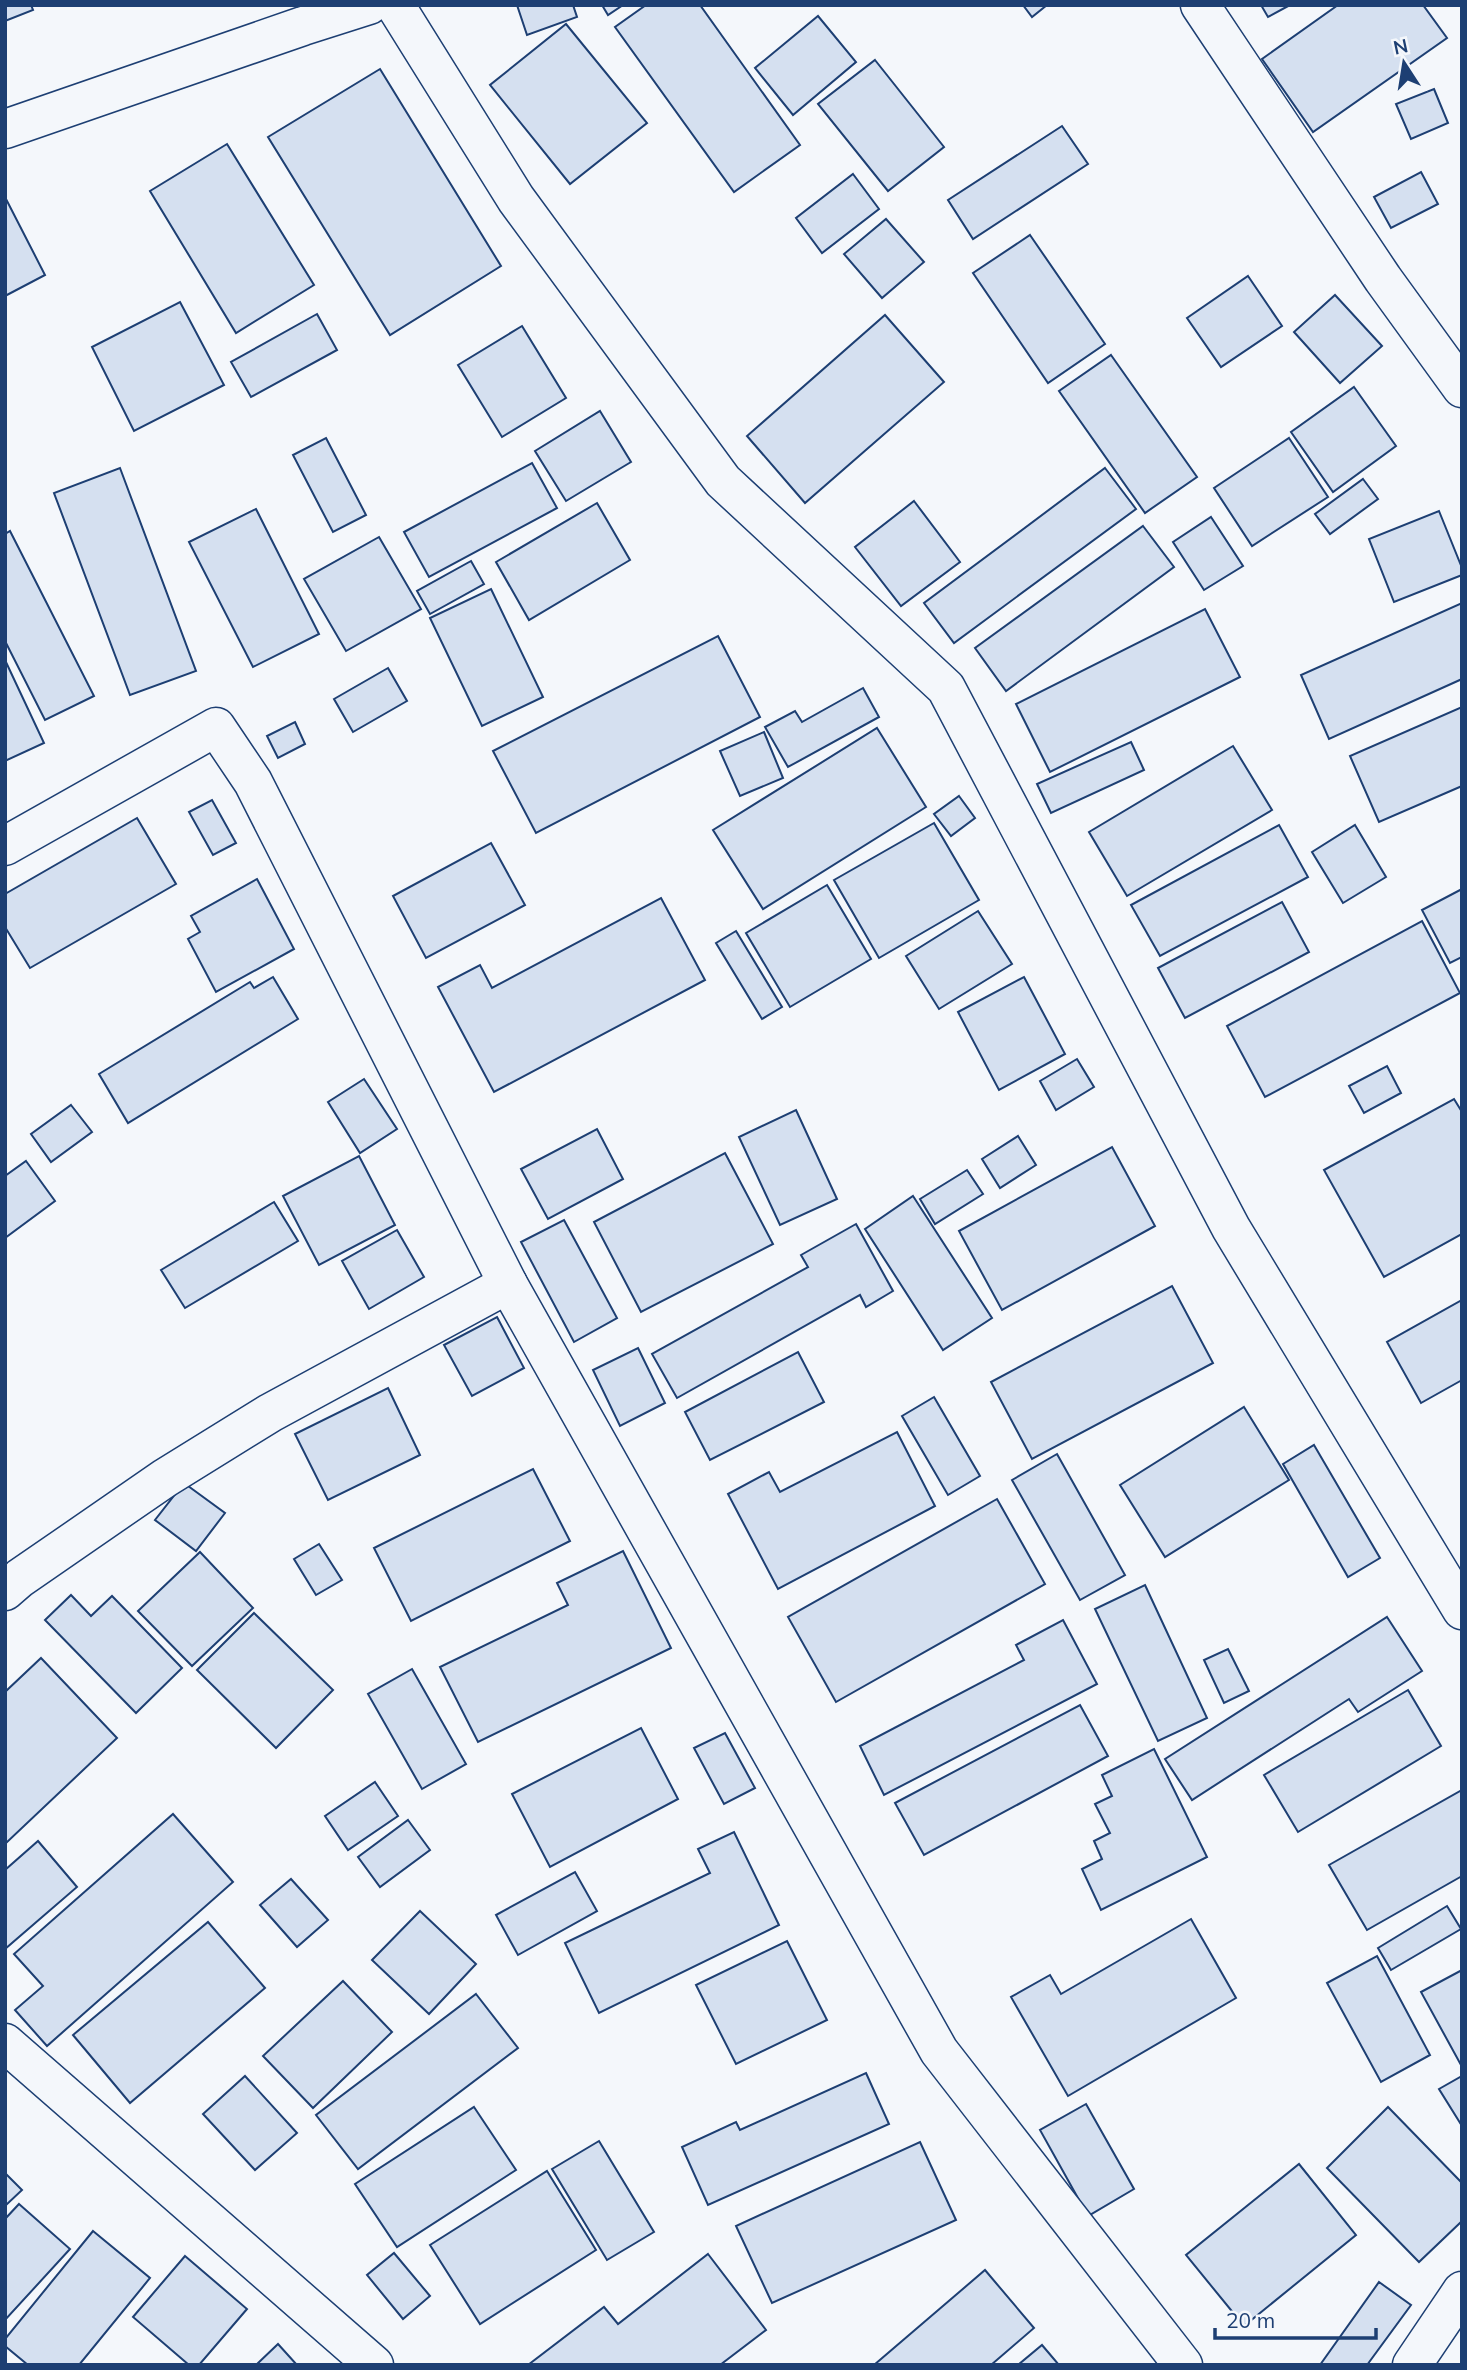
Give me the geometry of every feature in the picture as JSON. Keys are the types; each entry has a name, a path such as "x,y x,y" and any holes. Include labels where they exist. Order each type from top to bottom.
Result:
{"street":[{"path":"5,129 299,15 369,5"},
{"path":"395,5 516,199 723,481 946,688 1231,1228 1462,1610"},
{"path":"1200,5 1383,279 1462,388"},
{"path":"5,846 216,727 253,782 508,1284 939,2051 1183,2365"},
{"path":"5,1591 165,1478 235,1435 508,1284"},
{"path":"5,2043 374,2365"},
{"path":"1412,2365 1462,2291"}],"building":[{"path":"5,5 31,5 33,10 5,21"},
{"path":"517,5 573,5 577,17 527,35"},
{"path":"602,5 623,5 608,15"},
{"path":"646,5 700,5 800,145 734,192 615,27"},
{"path":"1023,5 1047,5 1032,17"},
{"path":"1261,5 1290,5 1268,17"},
{"path":"1338,5 1423,5 1447,38 1313,132 1262,59"},
{"path":"818,16 856,62 793,115 755,68"},
{"path":"566,24 647,123 570,184 490,85"},
{"path":"875,60 944,147 888,191 818,104"},
{"path":"380,69 501,266 390,335 268,137"},
{"path":"1434,89 1448,123 1411,139 1396,104"},
{"path":"1062,126 1088,164 973,239 948,200"},
{"path":"227,144 314,285 236,333 150,191"},
{"path":"1421,172 1438,204 1391,228 1374,197"},
{"path":"853,174 879,209 822,253 796,218"},
{"path":"5,200 45,275 5,296"},
{"path":"886,219 924,262 882,298 844,254"},
{"path":"1030,235 1105,344 1048,383 973,273"},
{"path":"1248,276 1282,326 1221,367 1187,318"},
{"path":"1335,295 1382,346 1340,383 1294,332"},
{"path":"180,302 224,385 134,431 92,347"},
{"path":"317,314 337,350 251,397 231,362"},
{"path":"885,315 944,382 805,503 747,436"},
{"path":"522,326 566,398 502,437 458,365"},
{"path":"1111,355 1197,477 1145,513 1059,391"},
{"path":"1354,387 1396,446 1333,492 1291,432"},
{"path":"600,411 631,462 566,501 535,451"},
{"path":"326,438 366,515 333,532 293,455"},
{"path":"1289,438 1328,497 1252,546 1214,488"},
{"path":"532,463 557,508 429,577 404,532"},
{"path":"120,468 196,671 130,695 54,493"},
{"path":"1105,468 1136,509 954,643 924,603"},
{"path":"1363,479 1378,499 1330,534 1315,514"},
{"path":"914,501 960,562 901,606 855,547"},
{"path":"597,503 630,560 529,620 496,562"},
{"path":"256,509 319,634 253,667 189,542"},
{"path":"1439,511 1462,568 1462,575 1394,602 1369,539"},
{"path":"1211,517 1243,566 1204,590 1173,542"},
{"path":"1143,526 1174,567 1006,691 975,648"},
{"path":"10,531 94,696 45,720 5,641 5,534"},
{"path":"379,537 421,609 346,651 304,579"},
{"path":"471,561 484,584 430,614 417,591"},
{"path":"491,589 543,697 482,726 430,618"},
{"path":"1462,603 1462,679 1329,739 1301,675"},
{"path":"1205,609 1240,677 1050,772 1016,704"},
{"path":"718,636 760,717 536,833 493,751"},
{"path":"5,660 44,743 5,761"},
{"path":"388,668 407,701 353,732 334,699"},
{"path":"863,688 879,717 788,767 765,727 795,711 802,722"},
{"path":"1462,707 1462,786 1379,822 1350,756"},
{"path":"295,722 305,744 278,758 267,736"},
{"path":"877,728 926,807 763,909 713,830"},
{"path":"764,732 783,778 740,796 720,751"},
{"path":"1131,742 1144,770 1051,813 1037,784"},
{"path":"1233,746 1272,810 1127,896 1089,832"},
{"path":"959,796 975,818 951,836 934,814"},
{"path":"212,800 236,843 213,855 189,812"},
{"path":"137,818 176,884 30,968 5,927 5,894"},
{"path":"934,823 979,900 879,958 834,880"},
{"path":"1279,825 1308,877 1160,956 1131,905"},
{"path":"1355,825 1386,877 1343,903 1312,852"},
{"path":"491,843 525,905 426,958 393,896"},
{"path":"257,879 294,949 216,992 188,939 200,932 191,916"},
{"path":"827,885 871,959 790,1007 746,933"},
{"path":"1462,889 1462,957 1450,963 1422,910"},
{"path":"661,898 705,980 494,1092 438,987 480,965 492,988"},
{"path":"1282,902 1309,952 1185,1018 1158,968"},
{"path":"978,911 1012,964 939,1009 906,956"},
{"path":"1422,921 1460,993 1265,1097 1227,1026"},
{"path":"736,931 782,1007 762,1019 716,943"},
{"path":"273,977 298,1019 128,1123 99,1074 250,982 254,988"},
{"path":"1024,977 1065,1054 999,1090 958,1012"},
{"path":"1077,1059 1094,1087 1056,1110 1040,1081"},
{"path":"1387,1066 1401,1093 1364,1113 1349,1086"},
{"path":"364,1079 397,1129 360,1153 328,1102"},
{"path":"1454,1099 1462,1112 1462,1234 1384,1277 1324,1170"},
{"path":"71,1105 92,1132 51,1162 31,1134"},
{"path":"796,1110 837,1199 780,1225 739,1137"},
{"path":"597,1129 623,1179 548,1219 521,1169"},
{"path":"1018,1136 1036,1165 1000,1188 982,1159"},
{"path":"1112,1147 1155,1226 1002,1310 959,1231"},
{"path":"725,1153 773,1244 641,1312 594,1222"},
{"path":"359,1156 395,1225 319,1265 283,1196"},
{"path":"26,1161 55,1201 5,1238 5,1176"},
{"path":"967,1170 983,1194 935,1224 920,1199"},
{"path":"913,1196 992,1318 943,1350 865,1229"},
{"path":"274,1202 298,1241 185,1308 161,1270"},
{"path":"564,1220 617,1318 574,1342 521,1242"},
{"path":"856,1224 893,1291 866,1307 860,1295 677,1398 652,1354 808,1267 801,1255"},
{"path":"397,1230 424,1277 369,1309 342,1261"},
{"path":"1172,1286 1213,1363 1032,1459 991,1382"},
{"path":"1462,1300 1462,1380 1421,1403 1387,1342"},
{"path":"497,1317 524,1368 472,1396 444,1345"},
{"path":"638,1348 665,1403 620,1426 593,1370"},
{"path":"798,1352 824,1402 710,1460 685,1412"},
{"path":"388,1388 420,1455 328,1500 295,1434"},
{"path":"934,1397 980,1476 948,1495 902,1416"},
{"path":"1244,1407 1289,1480 1165,1557 1120,1485"},
{"path":"897,1432 935,1506 778,1589 728,1494 769,1472 780,1492"},
{"path":"1314,1445 1380,1558 1348,1577 1283,1464"},
{"path":"1057,1454 1125,1575 1080,1600 1012,1480"},
{"path":"533,1469 570,1541 411,1621 374,1548"},
{"path":"184,1483 225,1513 196,1551 155,1520"},
{"path":"997,1499 1045,1584 836,1702 788,1617"},
{"path":"319,1544 342,1580 316,1595 294,1559"},
{"path":"623,1551 671,1648 478,1742 440,1667 568,1605 557,1583"},
{"path":"200,1552 253,1608 192,1666 138,1611"},
{"path":"1145,1585 1207,1718 1158,1741 1095,1609"},
{"path":"71,1595 91,1616 112,1596 182,1668 136,1713 45,1620"},
{"path":"254,1613 333,1690 276,1748 197,1670"},
{"path":"1387,1617 1422,1671 1358,1712 1349,1699 1192,1800 1165,1759"},
{"path":"1063,1620 1097,1684 884,1795 860,1746 1024,1660 1016,1645"},
{"path":"1228,1649 1249,1691 1224,1703 1204,1660"},
{"path":"41,1658 117,1738 5,1844 5,1692"},
{"path":"412,1669 466,1764 422,1789 368,1694"},
{"path":"1408,1690 1441,1746 1298,1832 1264,1775"},
{"path":"1080,1705 1108,1756 924,1855 895,1803"},
{"path":"641,1728 678,1799 550,1867 512,1794"},
{"path":"725,1733 755,1788 724,1804 694,1748"},
{"path":"1154,1749 1207,1857 1101,1910 1082,1869 1102,1859 1094,1841 1110,1833 1095,1804 1112,1796 1102,1775"},
{"path":"375,1782 398,1816 348,1850 325,1816"},
{"path":"1462,1790 1462,1876 1367,1930 1329,1865"},
{"path":"173,1814 233,1882 47,2046 15,2010 43,1986 14,1954"},
{"path":"408,1820 430,1850 380,1887 358,1857"},
{"path":"734,1832 779,1925 599,2013 565,1943 710,1873 698,1849"},
{"path":"38,1841 77,1887 5,1949 5,1870"},
{"path":"575,1872 597,1911 518,1955 496,1915"},
{"path":"291,1879 328,1920 297,1947 260,1905"},
{"path":"1447,1906 1461,1929 1391,1970 1378,1948"},
{"path":"420,1911 476,1964 429,2014 372,1960"},
{"path":"1191,1919 1236,1998 1068,2096 1011,1997 1050,1975 1061,1994"},
{"path":"208,1922 265,1988 130,2103 73,2035"},
{"path":"787,1941 827,2020 736,2064 696,1985"},
{"path":"1377,1956 1430,2055 1381,2082 1327,1983"},
{"path":"1462,1970 1462,2065 1461,2065 1421,1992"},
{"path":"343,1981 392,2032 313,2108 263,2056"},
{"path":"476,1994 518,2048 358,2169 316,2115"},
{"path":"866,2073 889,2124 708,2205 682,2147 736,2122 740,2130"},
{"path":"245,2076 297,2133 255,2170 203,2114"},
{"path":"1462,2076 1462,2126 1439,2089"},
{"path":"1086,2104 1134,2189 1088,2216 1040,2130"},
{"path":"474,2107 516,2170 397,2247 355,2184"},
{"path":"1388,2107 1462,2183 1462,2221 1419,2262 1327,2168"},
{"path":"599,2141 654,2232 607,2260 552,2169"},
{"path":"920,2142 956,2220 772,2303 736,2226"},
{"path":"1299,2164 1356,2235 1244,2326 1186,2255"},
{"path":"547,2171 596,2250 480,2324 430,2245"},
{"path":"5,2173 22,2190 5,2206"},
{"path":"19,2204 70,2249 5,2320 5,2219"},
{"path":"93,2231 150,2278 79,2365 28,2365 5,2346 5,2339"},
{"path":"394,2253 430,2296 403,2319 367,2275"},
{"path":"708,2254 766,2330 720,2365 528,2365 604,2307 618,2324"},
{"path":"185,2256 247,2309 199,2365 189,2365 133,2317"},
{"path":"985,2270 1034,2328 991,2365 874,2365"},
{"path":"1379,2282 1411,2305 1367,2365 1320,2365"},
{"path":"278,2344 297,2365 256,2365"},
{"path":"1042,2345 1059,2365 1018,2365"}]}
